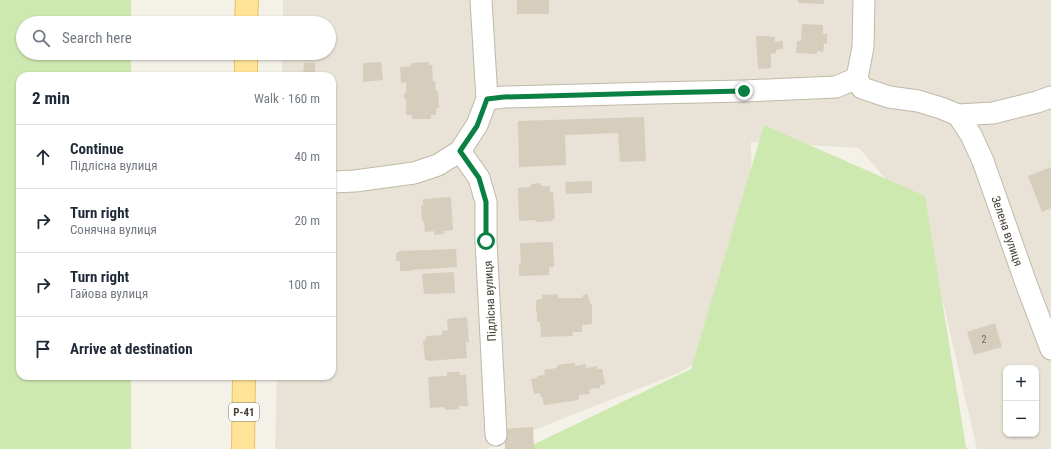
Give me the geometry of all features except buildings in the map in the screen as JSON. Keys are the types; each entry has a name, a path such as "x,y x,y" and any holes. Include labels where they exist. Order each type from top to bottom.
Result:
{"main road":[{"path":"246,16 247,0"},
{"path":"246,60 246,72"},
{"name":"Р-41","path":"243,449 244,380"}],"street":[{"path":"336,182 355,181 414,173 438,165 460,151 477,126 487,99 482,0"},
{"path":"864,0 863,47 857,78 862,88 889,97 918,101 958,115 993,113 1051,97"},
{"path":"487,99 504,97 744,91 836,87 857,78"},
{"name":"Зелена вулиця","path":"958,115 971,135 983,160 1027,286 1051,349"},
{"name":"Підлісна вулиця","path":"460,151 479,178 486,202 486,241 496,435"}],"shaded area":[{"path":"283,0 1051,0 1051,449 977,449 925,224 859,148 751,142 754,327 681,372 486,449 275,449 277,380 336,380 336,72 282,72 282,60 336,60 336,16 283,16"}],"green space":[{"path":"0,0 131,0 131,16 16,16 16,60 131,60 131,72 16,72 16,380 131,380 131,449 0,449"},
{"path":"764,125 925,196 966,447 968,449 524,449 691,369"}],"route":[{"path":"486,241 486,202 479,178 460,151 477,126 487,99 504,97 744,91"}]}
